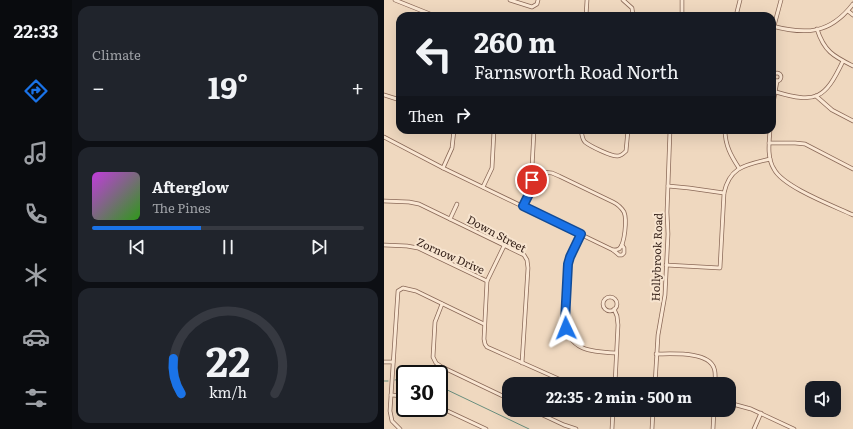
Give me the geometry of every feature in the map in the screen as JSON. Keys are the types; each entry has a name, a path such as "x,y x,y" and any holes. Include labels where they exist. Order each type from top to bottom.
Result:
{"street":[{"path":"395,0 425,12"},
{"path":"510,0 532,7 537,4 538,0"},
{"path":"586,12 587,0"},
{"path":"624,0 632,8 633,12"},
{"path":"682,0 682,12"},
{"path":"737,12 740,0"},
{"path":"776,16 781,0"},
{"path":"776,27 796,31 817,30 838,20 853,4"},
{"path":"848,11 853,15"},
{"path":"817,30 825,47 832,54 853,66"},
{"path":"777,81 776,92 801,98 816,96 830,85 843,61"},
{"path":"384,95 396,99"},
{"path":"816,96 832,110 853,121"},
{"path":"443,168 452,148 454,134"},
{"path":"483,187 492,168 494,134"},
{"path":"523,206 530,192 534,134"},
{"path":"582,134 587,143 611,155 617,156 624,154 626,151 628,134"},
{"name":"Hollybrook Road","path":"655,377 658,335 664,302 670,134"},
{"path":"725,134 728,150 739,168"},
{"path":"770,134 770,159 776,172 785,182 853,215"},
{"path":"384,137 443,168 614,250 617,255 622,255 625,252 622,245 626,220 622,210 616,204 552,173 532,171"},
{"path":"769,143 804,144 853,169"},
{"path":"666,265 720,268 724,193 730,179 739,168 770,159"},
{"path":"668,186 724,193"},
{"name":"Down Street","path":"384,201 417,204 524,255 528,263 522,363"},
{"path":"450,219 457,204"},
{"path":"581,234 568,264 565,321 566,328 572,339 581,348 593,352 616,353"},
{"name":"Zornow Drive","path":"384,245 407,246 420,249 487,281"},
{"path":"614,250 619,249 622,245"},
{"path":"504,246 487,281 484,324 484,339 486,346 554,377"},
{"path":"400,429 394,424 391,418 396,295 399,290 403,288 410,289 484,324"},
{"path":"614,309 609,311 604,307 604,300 607,297 613,298 616,301 616,306 614,309 617,316 618,325 615,377"},
{"path":"442,304 435,322 433,356 435,361 442,367 502,396"},
{"path":"656,354 705,358 711,362 714,367 715,377"},
{"path":"384,362 393,362"},
{"path":"391,395 396,395"},
{"path":"736,404 761,413 794,429"},
{"path":"448,411 486,429"},
{"path":"754,429 761,413"},
{"path":"547,417 576,429"},
{"path":"612,429 613,417"},
{"path":"652,429 653,417"},
{"path":"713,429 714,417"}],"waterway":[{"path":"448,390 529,429"}],"route":[{"path":"532,180 528,198 523,206 581,234 568,264 565,321 566,328"}]}
